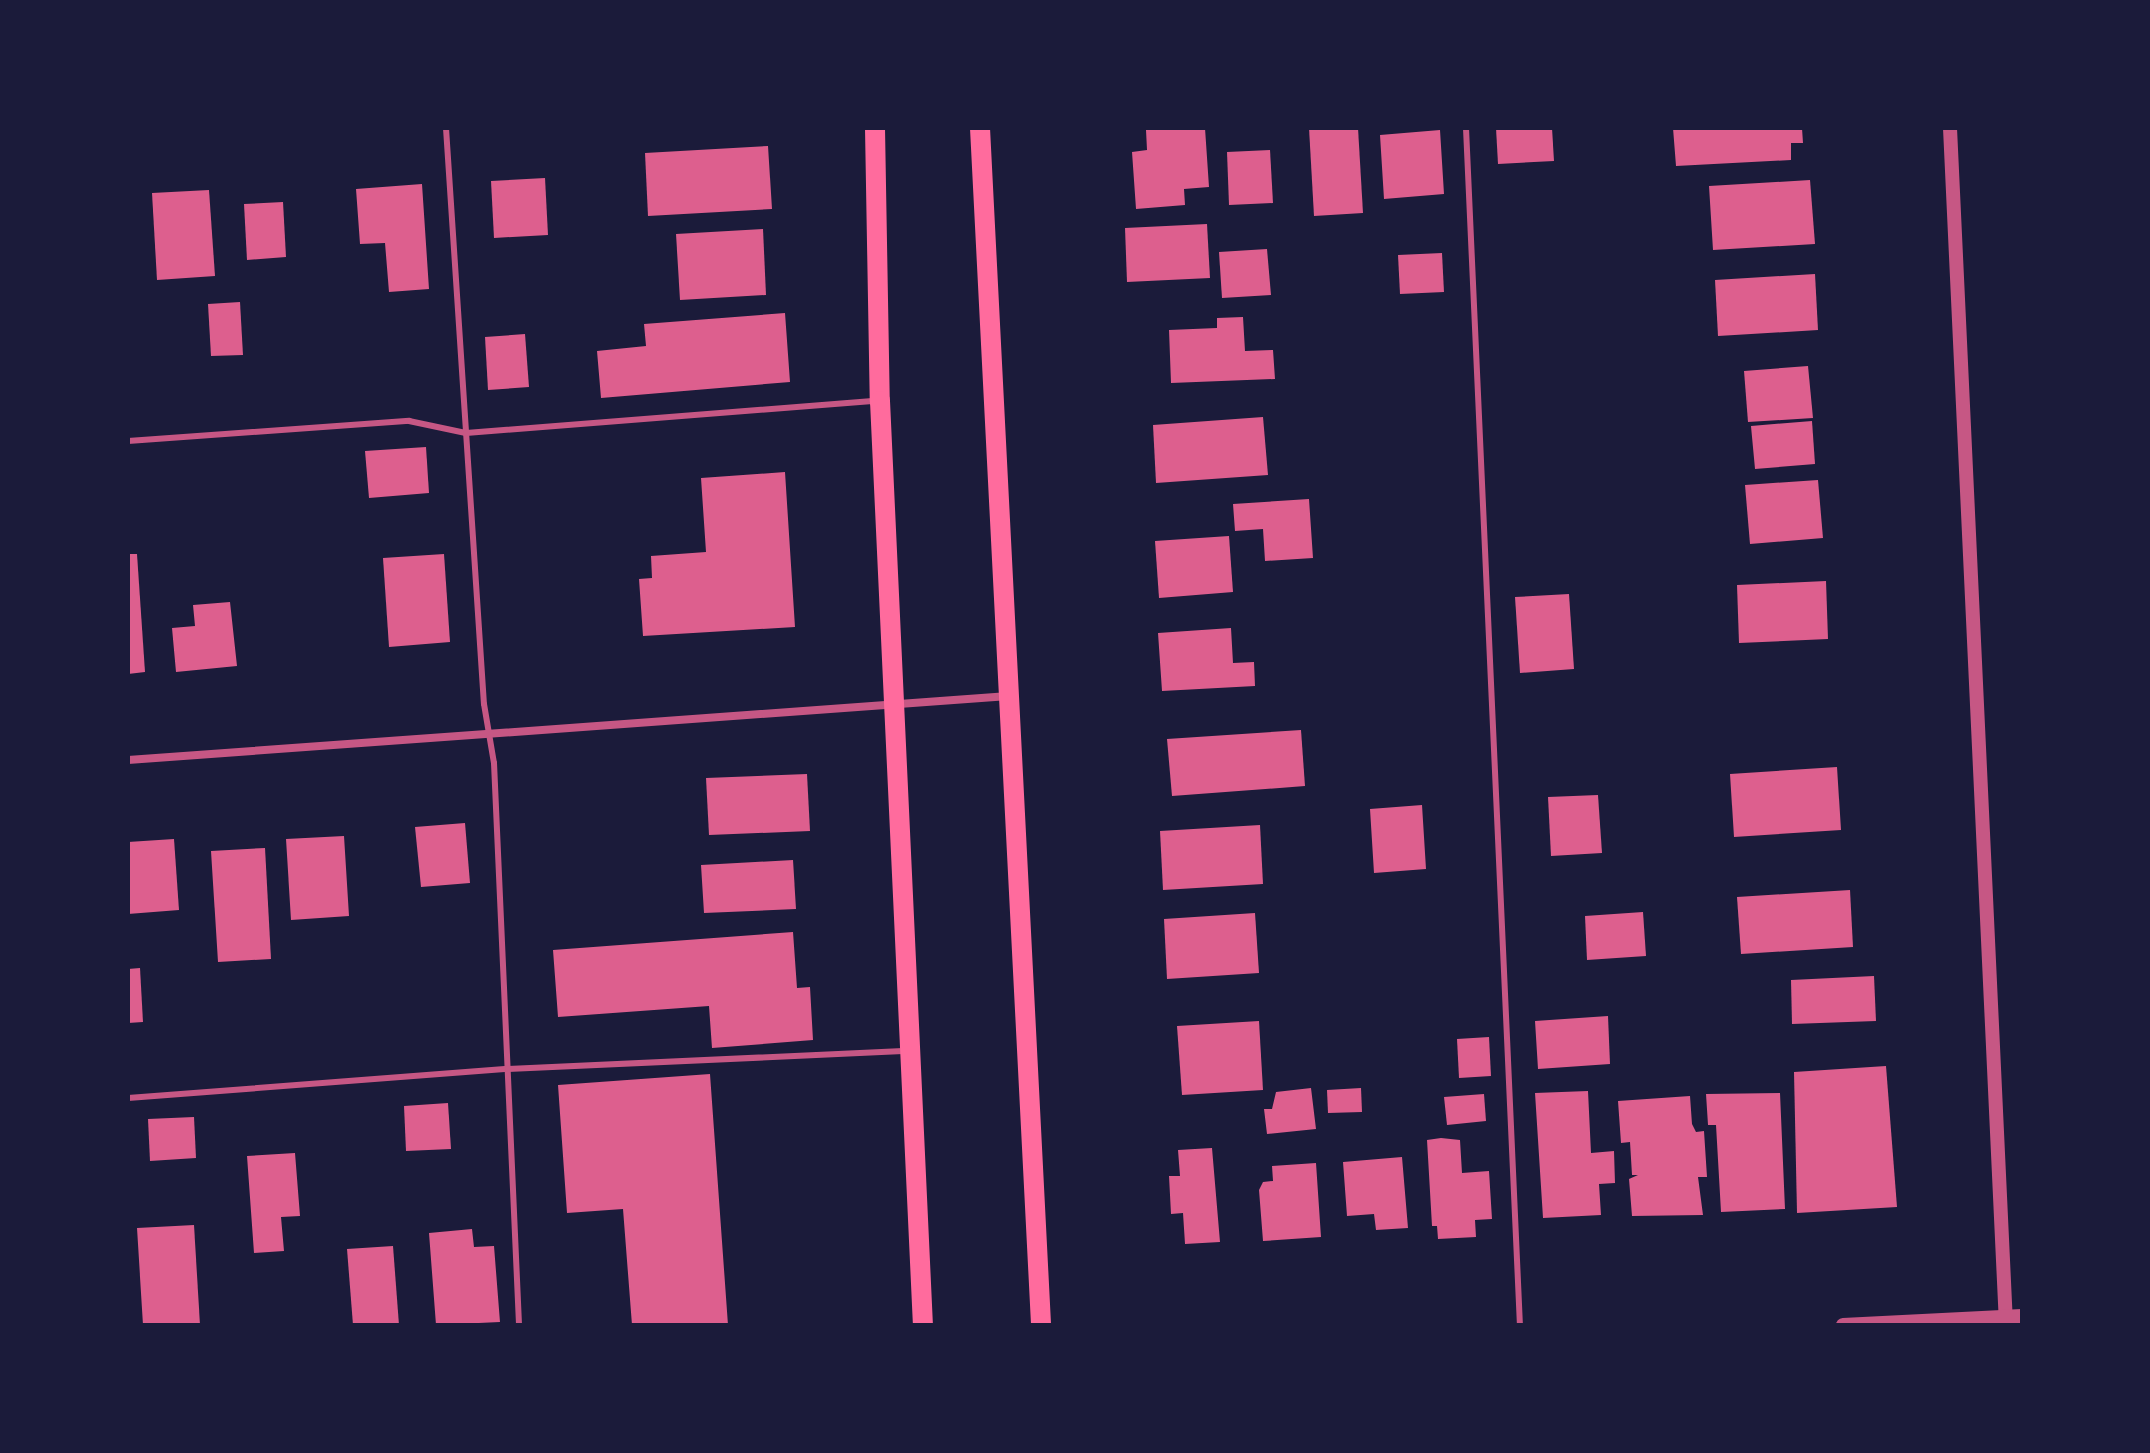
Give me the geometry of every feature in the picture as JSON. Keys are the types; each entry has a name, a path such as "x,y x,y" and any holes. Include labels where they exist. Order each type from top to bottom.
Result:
{"main road":[{"path":"875,128 880,401 923,1325"},
{"path":"980,128 1041,1325"}],"street":[{"path":"1950,128 2006,1321"},
{"path":"128,760 1009,696"},
{"path":"1843,1325 2006,1321 2022,1316"}],"lane":[{"path":"446,128 489,732 519,1325"},
{"path":"1466,128 1520,1325"},
{"path":"128,441 409,421 466,433 880,401"},
{"path":"128,1098 508,1069 912,1051"}],"building":[{"path":"1205,128 1209,187 1184,189 1185,205 1136,209 1132,152 1147,150 1146,130"},
{"path":"1309,128 1358,128 1363,213 1314,216"},
{"path":"1496,128 1552,128 1554,161 1498,164"},
{"path":"1673,128 1802,128 1803,143 1791,143 1791,160 1676,166"},
{"path":"1440,130 1444,194 1384,199 1380,135"},
{"path":"768,146 772,209 648,216 645,153"},
{"path":"1270,150 1273,203 1229,205 1227,152"},
{"path":"545,178 548,235 494,238 491,181"},
{"path":"1810,180 1815,244 1713,250 1709,186"},
{"path":"422,184 429,289 389,292 385,243 360,244 356,189"},
{"path":"209,190 215,276 157,280 152,193"},
{"path":"283,202 286,257 247,260 244,204"},
{"path":"1207,224 1210,278 1127,282 1125,228"},
{"path":"763,229 766,295 680,300 676,234"},
{"path":"1267,249 1271,295 1222,298 1219,252"},
{"path":"1442,253 1444,292 1400,294 1398,255"},
{"path":"1815,274 1818,330 1718,336 1715,280"},
{"path":"240,302 243,355 211,356 208,304"},
{"path":"785,313 790,382 601,398 597,351 646,346 644,324"},
{"path":"1243,317 1245,351 1273,350 1275,379 1171,383 1169,330 1217,328 1217,318"},
{"path":"525,334 529,387 488,390 485,337"},
{"path":"1808,366 1813,418 1748,422 1744,371"},
{"path":"1263,417 1268,475 1156,483 1153,425"},
{"path":"1812,421 1815,464 1755,469 1751,426"},
{"path":"426,447 429,493 369,498 365,451"},
{"path":"785,472 795,627 643,636 639,579 652,578 651,556 706,552 701,478"},
{"path":"1818,480 1823,538 1750,544 1745,485"},
{"path":"1309,499 1313,558 1265,561 1263,529 1235,531 1233,504"},
{"path":"1229,536 1233,592 1159,598 1155,541"},
{"path":"128,554 137,554 145,672 128,674"},
{"path":"444,554 450,642 389,647 383,558"},
{"path":"1826,581 1828,639 1739,643 1737,585"},
{"path":"1569,594 1574,669 1520,673 1515,597"},
{"path":"230,602 237,666 176,672 172,628 195,626 193,605"},
{"path":"1231,628 1233,663 1254,662 1255,686 1162,691 1158,633"},
{"path":"1301,730 1305,786 1172,796 1167,739"},
{"path":"1837,767 1841,830 1734,837 1730,774"},
{"path":"807,774 810,831 709,835 706,778"},
{"path":"1598,795 1602,853 1551,856 1548,797"},
{"path":"1422,805 1426,869 1374,873 1370,809"},
{"path":"465,823 470,883 421,887 415,827"},
{"path":"1260,825 1263,884 1163,890 1160,831"},
{"path":"344,836 349,916 291,920 286,839"},
{"path":"174,839 179,910 128,914 128,842"},
{"path":"265,848 271,959 218,962 211,851"},
{"path":"793,860 796,909 704,913 701,865"},
{"path":"1850,890 1853,947 1741,954 1737,897"},
{"path":"1643,912 1646,956 1587,960 1585,916"},
{"path":"1255,913 1259,973 1167,979 1164,919"},
{"path":"793,932 797,988 810,987 813,1040 712,1048 709,1006 558,1017 553,950"},
{"path":"140,968 143,1022 128,1023 128,969"},
{"path":"1874,976 1876,1021 1792,1024 1791,980"},
{"path":"1608,1016 1610,1064 1538,1069 1535,1021"},
{"path":"1259,1021 1263,1090 1182,1095 1177,1026"},
{"path":"1489,1037 1491,1076 1459,1078 1457,1039"},
{"path":"1886,1066 1897,1207 1797,1213 1794,1072"},
{"path":"710,1074 728,1325 632,1325 623,1209 567,1213 558,1085"},
{"path":"1311,1088 1316,1129 1267,1134 1264,1109 1272,1109 1276,1092"},
{"path":"1361,1088 1362,1112 1328,1113 1327,1090"},
{"path":"1588,1091 1591,1153 1614,1151 1615,1183 1599,1184 1601,1215 1543,1218 1535,1093"},
{"path":"1780,1093 1785,1209 1721,1212 1716,1125 1708,1125 1706,1094"},
{"path":"1484,1094 1486,1121 1447,1125 1444,1097"},
{"path":"1690,1096 1692,1124 1696,1132 1704,1131 1707,1177 1698,1177 1703,1215 1632,1216 1629,1179 1638,1175 1632,1175 1630,1142 1621,1143 1618,1101"},
{"path":"448,1103 451,1149 406,1151 404,1106"},
{"path":"194,1117 196,1158 150,1161 148,1119"},
{"path":"1427,1140 1460,1140 1462,1173 1489,1171 1492,1219 1475,1220 1476,1237 1438,1239 1437,1226 1432,1226"},
{"path":"1212,1148 1220,1242 1185,1244 1183,1213 1171,1214 1169,1176 1180,1176 1178,1150"},
{"path":"295,1153 300,1216 281,1217 284,1251 254,1253 247,1156"},
{"path":"1402,1157 1408,1228 1376,1230 1374,1214 1347,1216 1343,1162"},
{"path":"1316,1163 1321,1237 1263,1241 1259,1190 1263,1182 1273,1181 1272,1166"},
{"path":"194,1225 200,1325 143,1325 137,1228"},
{"path":"472,1229 474,1247 494,1246 500,1322 436,1325 429,1233"},
{"path":"393,1246 399,1325 353,1325 347,1249"}]}
